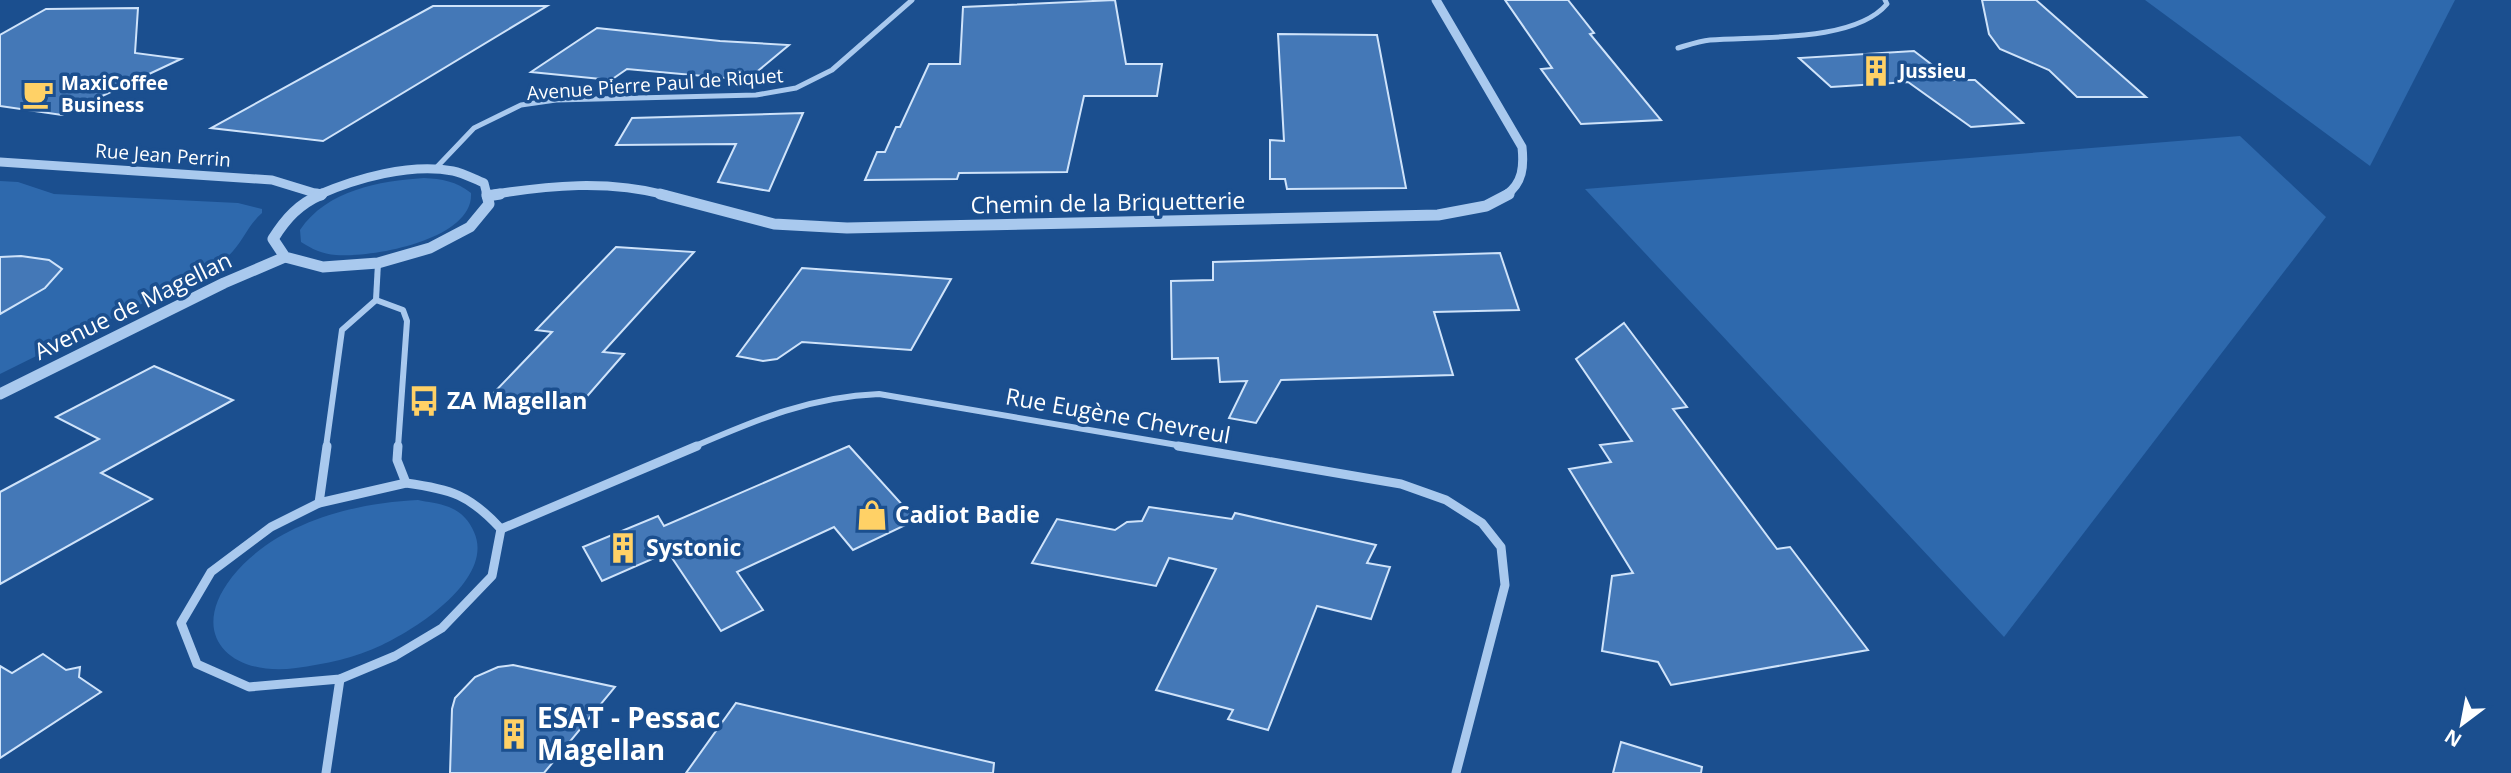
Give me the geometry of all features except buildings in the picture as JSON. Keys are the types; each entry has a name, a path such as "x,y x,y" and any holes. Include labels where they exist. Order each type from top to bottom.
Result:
{"street":[{"name":"Avenue Pierre Paul de Riquet","path":"433,170 474,128 521,105 556,100 756,95 796,88 832,70 912,0"},
{"name":"Chemin de la Briquetterie","path":"487,196 542,186 597,184 650,191 774,223 834,228 1438,215 1474,210 1495,202 1516,188 1523,179 1526,164 1522,147 1436,0"},
{"path":"1678,48 1706,40 1833,32 1877,16 1887,4 1885,0"},
{"name":"Rue Jean Perrin","path":"0,162 272,180 321,194"},
{"path":"433,170 454,171 484,183 489,204 470,227 430,248 378,263 323,267 285,257 273,239 287,216 321,194 363,179 398,172 433,170"},
{"name":"Avenue de Magellan","path":"0,394 224,283 285,257"},
{"path":"319,503 342,330 376,300 378,263"},
{"path":"376,300 402,310 407,321 397,460 406,483"},
{"name":"Rue Eugène Chevreul","path":"501,529 778,411 846,394 879,394 1401,484 1446,500 1482,523 1500,547 1506,585 1456,773"},
{"path":"406,483 443,487 477,501 501,529 492,576 442,628 395,656 340,679 250,687 197,664 181,623 211,572 271,527 319,503 406,483"},
{"path":"326,773 340,679"}],"shaded area":[{"path":"2145,0 2455,0 2370,166"},
{"path":"2240,136 2326,217 2004,637 1585,189"},
{"path":"424,178 449,181 471,193 467,209 456,223 439,234 395,249 352,255 326,254 301,242 300,230 311,216 339,197 372,185"},
{"path":"0,181 18,182 54,194 238,203 262,209 262,213 234,250 222,261 226,262 0,374"},
{"path":"418,500 445,506 461,514 474,532 478,549 473,567 463,584 432,614 372,650 340,660 296,668 253,666 235,659 223,648 215,634 214,617 219,598 232,577 250,558 270,543 317,519 368,506"}],"place":[{"name":"Jussieu","path":"1876,71"},
{"name":"MaxiCoffee Business","path":"38,94"},
{"name":"ZA Magellan","path":"424,401"},
{"name":"Cadiot Badie","path":"872,515"},
{"name":"Systonic","path":"623,548"},
{"name":"ESAT - Pessac Magellan","path":"514,734"}]}
